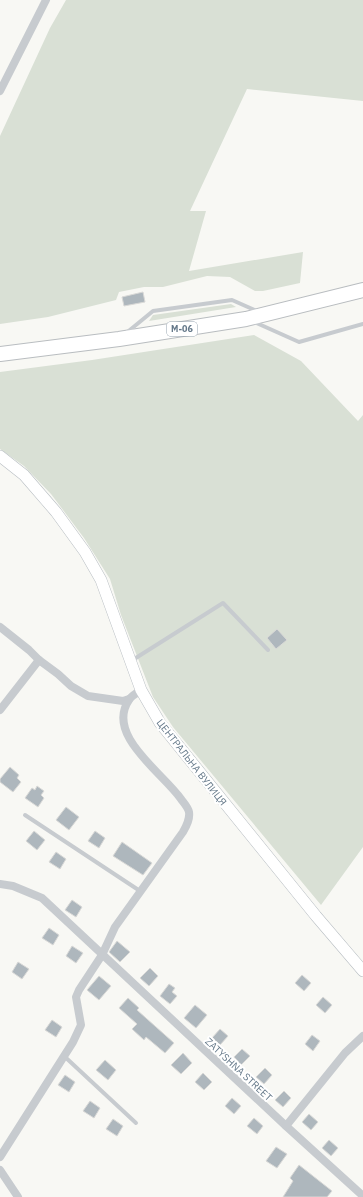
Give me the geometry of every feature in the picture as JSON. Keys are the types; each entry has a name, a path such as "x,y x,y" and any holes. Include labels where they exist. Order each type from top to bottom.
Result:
{"highway":[{"name":"М-06","path":"0,354 119,339 246,319 363,290"}],"street":[{"path":"0,90 46,0"},
{"name":"ЦЕНТРАЛЬНА ВУЛИЦЯ","path":"0,456 24,475 56,512 84,552 101,580 141,690 160,723 316,916 363,971"},
{"path":"0,627 71,686 88,696 123,701 129,699 141,690"},
{"path":"0,710 39,660"},
{"path":"0,1157 73,1042 81,1025 76,997 102,955 114,927 184,832 189,821 189,810 177,793 142,757 127,734 123,724 123,712 129,699"},
{"name":"ZATYSHNA STREET","path":"0,884 13,886 42,898 363,1196"},
{"path":"286,1126 345,1053 363,1036"},
{"path":"0,1170 18,1197"}],"lane":[{"path":"119,339 153,311 232,300 265,315"},
{"path":"246,319 299,342 363,324"},
{"path":"130,661 223,603 268,650"},
{"path":"25,815 140,891"},
{"path":"64,1056 136,1123"}],"shaded area":[{"path":"66,0 363,0 363,101 247,89 190,211 206,211 189,271 303,252 300,283 263,291 255,291 230,277 207,276 163,287 144,287 119,292 116,300 48,317 0,324 0,136 50,28"},
{"path":"231,304 236,307 149,321 153,315"},
{"path":"254,335 301,361 358,421 363,415 363,847 321,905 173,727 153,697 121,615 110,579 84,538 51,494 24,466 0,449 0,372 92,360"}],"building":[{"path":"143,292 145,302 124,306 122,297"},
{"path":"277,629 287,640 276,649 267,638"},
{"path":"10,767 19,775 17,778 21,782 13,792 0,782 0,779"},
{"path":"37,786 44,791 41,795 44,798 38,807 25,798 32,788 35,790"},
{"path":"66,807 79,817 69,830 56,820"},
{"path":"34,831 45,840 37,850 26,841"},
{"path":"95,831 105,838 99,848 88,841"},
{"path":"122,842 152,863 143,875 113,856"},
{"path":"56,852 66,859 60,869 49,862"},
{"path":"72,900 82,907 76,917 65,910"},
{"path":"49,928 59,935 53,945 42,938"},
{"path":"117,941 130,952 120,962 109,952"},
{"path":"72,946 83,953 76,963 66,956"},
{"path":"18,962 29,969 22,979 12,972"},
{"path":"150,968 158,976 149,986 140,978"},
{"path":"302,975 311,983 304,991 295,983"},
{"path":"99,976 111,986 99,1000 87,990"},
{"path":"169,984 175,988 172,992 177,996 170,1004 160,996"},
{"path":"323,997 332,1005 325,1013 316,1005"},
{"path":"128,998 139,1008 137,1010 174,1043 165,1053 146,1037 144,1040 132,1029 137,1024 119,1008"},
{"path":"195,1005 207,1015 196,1028 184,1018"},
{"path":"52,1020 62,1027 56,1037 45,1030"},
{"path":"220,1029 228,1036 220,1045 212,1038"},
{"path":"312,1035 320,1041 313,1051 305,1044"},
{"path":"242,1049 250,1056 241,1065 234,1057"},
{"path":"183,1053 192,1063 181,1074 171,1065"},
{"path":"105,1060 116,1070 108,1080 96,1070"},
{"path":"265,1068 272,1075 264,1084 256,1077"},
{"path":"203,1073 212,1082 204,1090 195,1082"},
{"path":"65,1075 75,1082 69,1092 58,1085"},
{"path":"284,1091 291,1098 283,1107 275,1100"},
{"path":"232,1098 241,1106 234,1114 225,1106"},
{"path":"90,1101 100,1108 94,1118 83,1111"},
{"path":"309,1114 318,1122 311,1130 302,1122"},
{"path":"254,1118 263,1126 257,1134 247,1126"},
{"path":"113,1119 123,1126 117,1136 106,1129"},
{"path":"329,1140 338,1148 331,1156 322,1148"},
{"path":"276,1147 287,1154 277,1168 266,1161"},
{"path":"299,1165 332,1191 327,1197 283,1197 293,1181 290,1178"}]}
